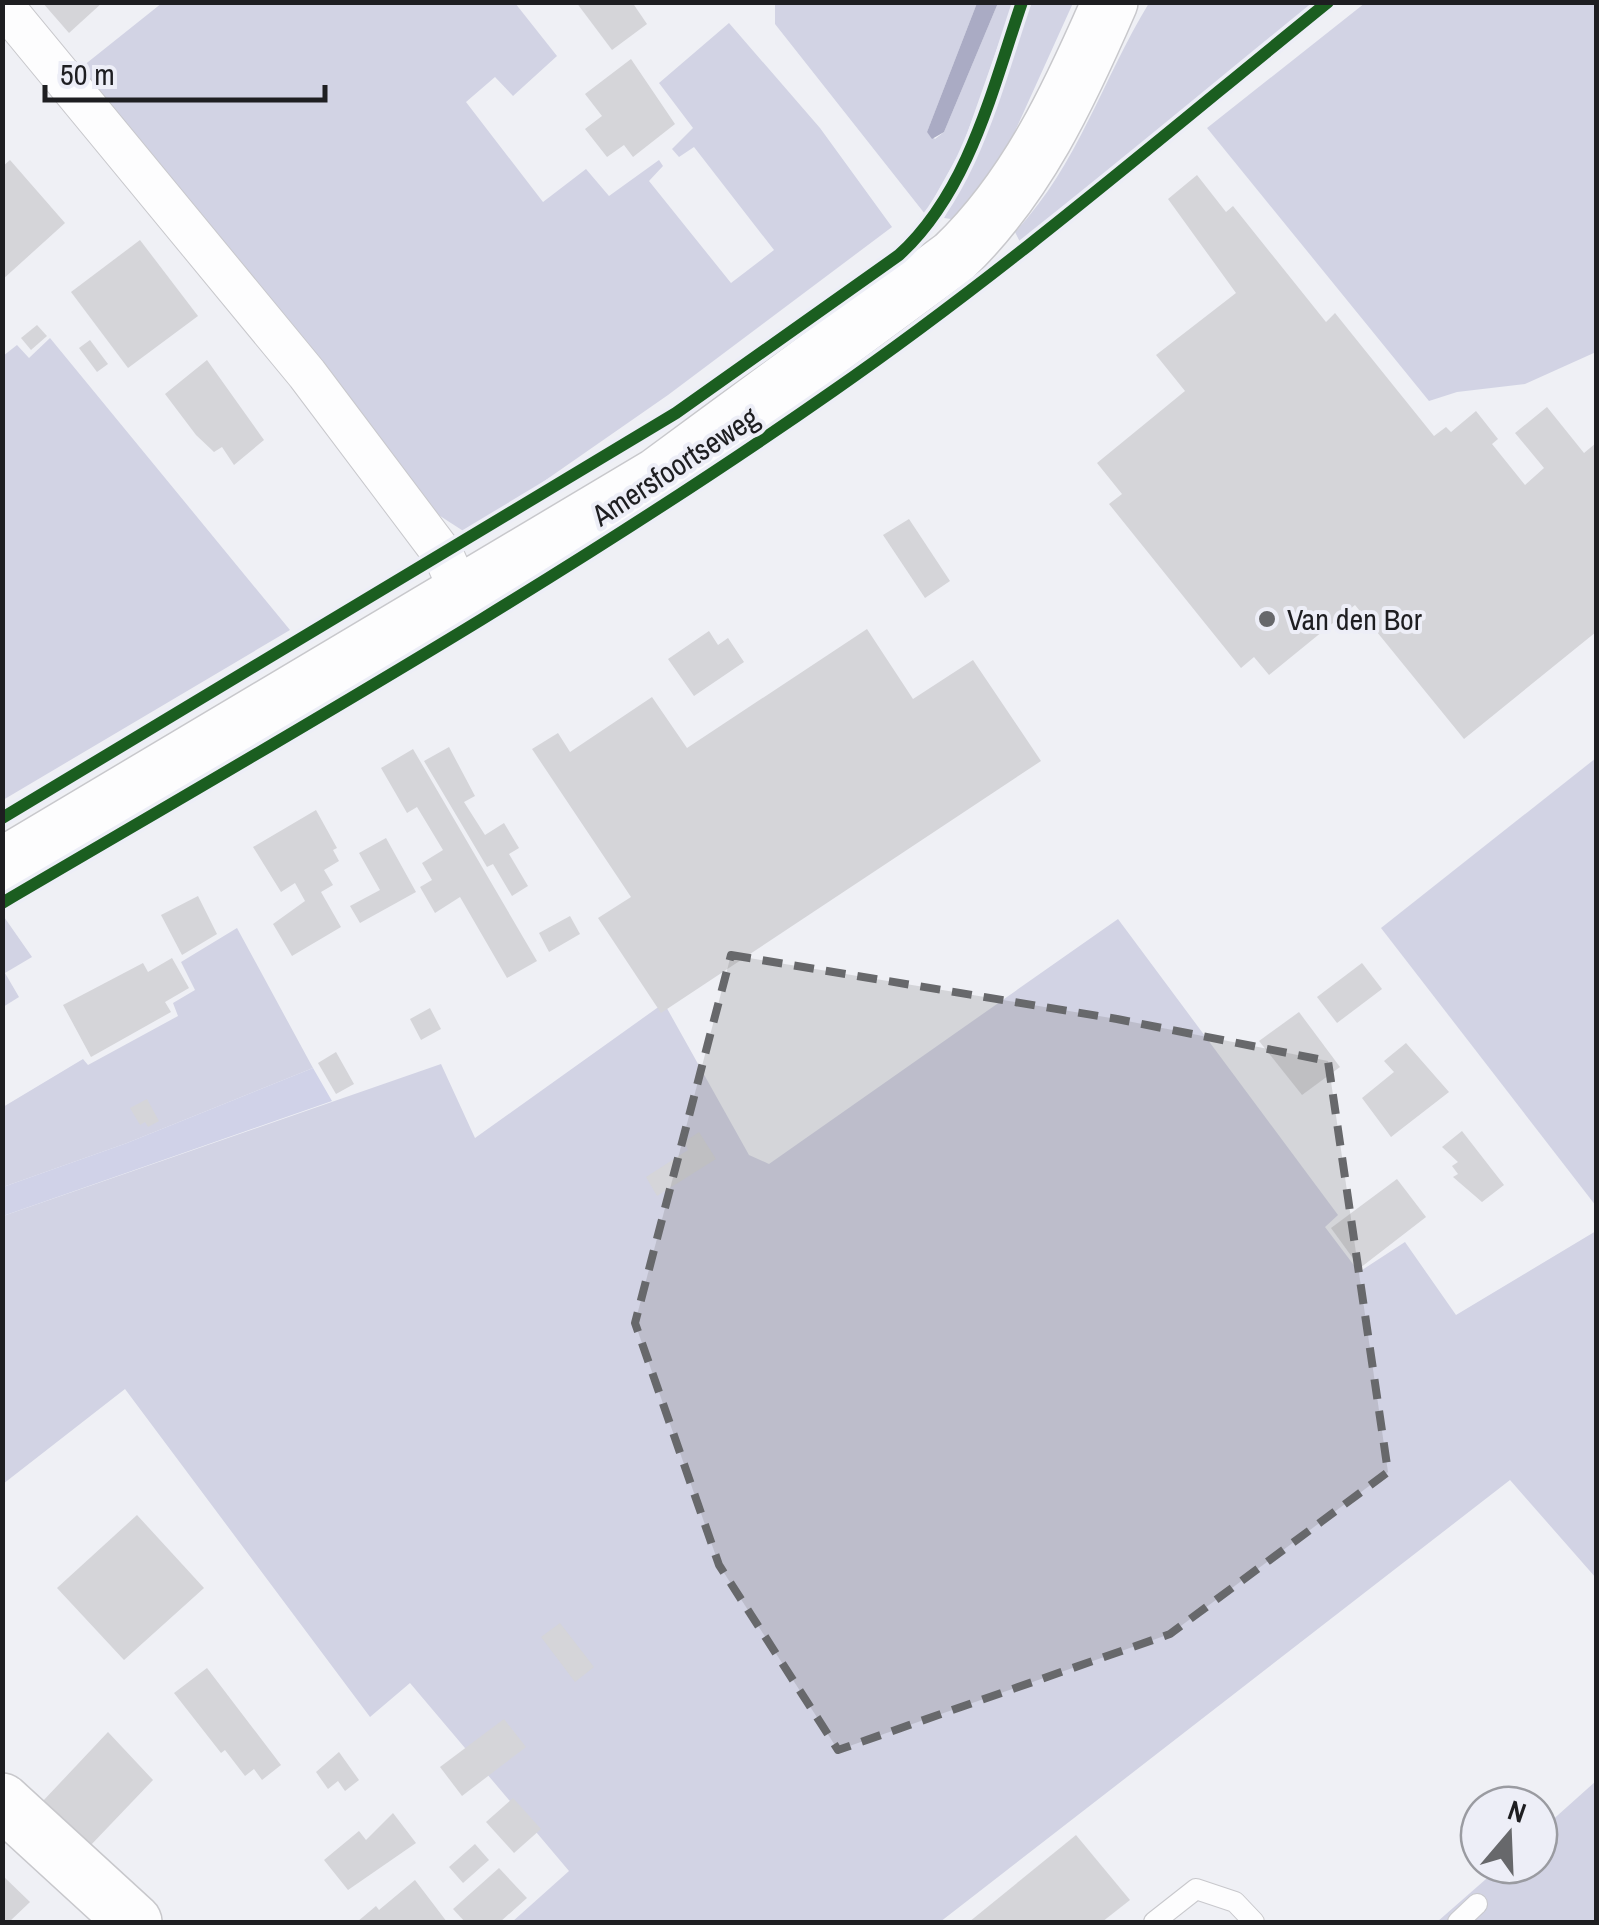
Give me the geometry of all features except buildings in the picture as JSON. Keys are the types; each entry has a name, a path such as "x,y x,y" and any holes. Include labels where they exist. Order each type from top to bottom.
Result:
{"main road":[{"name":"Amersfoortseweg","path":"2,866 657,476 954,256 982,230 1019,182 1110,2"},
{"path":"2,1801 134,1922"}],"street":[{"path":"2,4 307,374 444,556 460,592"}],"lane":[{"path":"1154,1922 1196,1888 1235,1902 1254,1922"},
{"path":"1458,1922 1477,1904"}],"highlighted area":[{"path":"731,955 1117,1019 1328,1061 1388,1472 1170,1634 838,1750 719,1565 635,1323"}],"shaded area":[{"path":"162,3 515,3 557,56 513,96 495,77 466,102 543,202 586,169 609,196 659,160 663,166 649,181 731,283 774,250 694,147 679,157 672,149 693,128 659,83 729,23 820,128 892,227 668,395 468,534 423,505 73,74"},
{"path":"775,3 977,3 927,132 935,139 944,132 998,3 1013,3 962,148 925,214 775,24"},
{"path":"977,3 998,3 944,132 932,139 927,132"},
{"path":"1029,3 1073,3 1011,140 958,220 944,218 979,147"},
{"path":"1149,3 1318,3 1021,244 1015,232 1073,150"},
{"path":"1365,3 1596,3 1596,352 1525,384 1457,392 1429,401 1207,128"},
{"path":"50,338 290,630 3,800 3,356 17,345 29,358"},
{"path":"1596,758 1596,1206 1381,928"},
{"path":"2,914 32,957 5,973 19,997 3,1007"},
{"path":"1118,919 1338,1215 1325,1227 1359,1272 1405,1242 1456,1315 1596,1231 1596,1578 1510,1480 940,1922 512,1922 569,1871 410,1683 370,1717 125,1389 3,1484 3,1216 441,1064 475,1138 664,1003 749,1155 769,1164"},
{"path":"237,928 313,1068 127,1143 3,1187 3,1107 83,1059 88,1065 178,1016 173,1003 195,990 181,962"},
{"path":"313,1068 332,1101 3,1216 3,1187 127,1143"},
{"path":"1596,1781 1596,1922 1437,1922 1479,1885 1559,1885 1559,1814"}],"cycle path":[{"path":"2,818 676,413 899,255 944,201 961,170 976,138 1022,2"},
{"path":"2,903 423,655 732,460 960,298 1328,2"}],"place":[{"name":"Van den Bor","path":"1267,619"}]}
